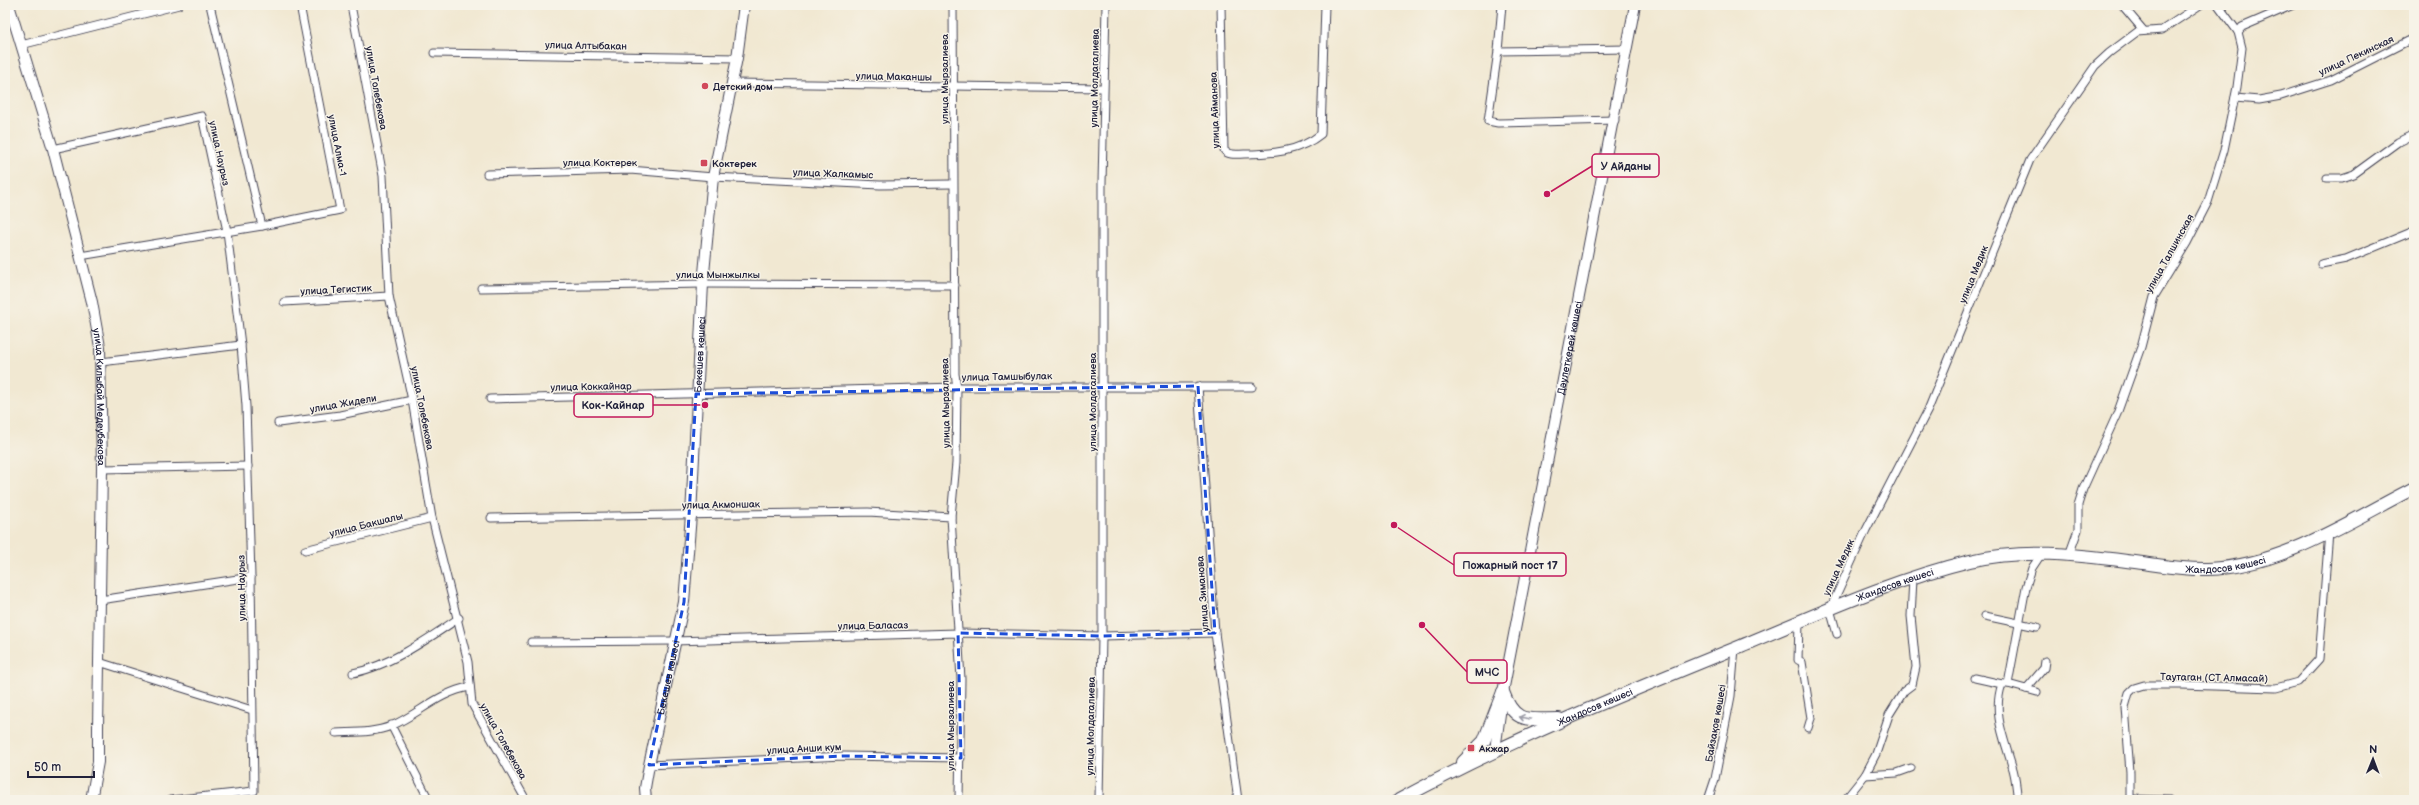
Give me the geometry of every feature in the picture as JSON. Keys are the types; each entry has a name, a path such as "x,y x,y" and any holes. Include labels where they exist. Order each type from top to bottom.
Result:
{"main road":[{"name":"улица Килыбай Медеубекова","path":"8,5 53,149 92,302 101,362 102,469 98,762 91,800"},
{"name":"Бекешев көшесі","path":"646,800 645,788 649,765 684,602 691,515 694,394 713,178 737,58 744,5"},
{"name":"Дәулеткерей көшесі","path":"1495,750 1503,692 1615,120 1636,5"},
{"name":"Жандосов көшесі","path":"1399,800 1458,768 1562,719 1830,609 1913,579 1969,561 2008,554 2042,553 2182,568 2231,567 2284,553 2329,532 2414,488"},
{"path":"1503,692 1509,707 1524,719 1562,719"},
{"path":"1458,768 1484,741 1503,692"}],"street":[{"path":"21,46 179,5"},
{"path":"210,5 262,226"},
{"name":"улица Алма-1","path":"80,256 262,226 340,210 300,5"},
{"name":"улица Толебекова","path":"351,5 383,176 389,296 412,400 432,518 459,618 468,662 472,704 526,800"},
{"name":"улица Мырзалиева","path":"953,5 955,87 952,184 955,285 954,374 956,387 956,463 951,517 958,633 961,758 959,800"},
{"name":"улица Молдагалиева","path":"1099,800 1102,636 1101,386 1103,88 1106,5"},
{"name":"улица Айманова","path":"1221,5 1224,150 1228,153 1237,154 1283,151 1304,145 1321,134 1325,5"},
{"path":"1502,5 1498,51 1488,121 1498,123 1615,120"},
{"path":"2122,5 2144,31"},
{"name":"улица Медик","path":"1830,609 1873,517 1921,422 1959,337 2030,160 2094,66 2121,42 2137,32 2162,30 2200,5"},
{"name":"улица Талшинская","path":"2069,555 2078,530 2080,500 2117,414 2142,347 2154,297 2187,243 2208,202 2224,150 2235,98 2242,48 2238,32 2218,5"},
{"path":"2238,32 2242,27 2293,5"},
{"name":"улица Пекинская","path":"2235,98 2259,100 2281,96 2331,80 2414,38"},
{"path":"1498,51 1628,49"},
{"name":"улица Алтыбакан","path":"434,52 737,58"},
{"name":"улица Маканшы","path":"732,83 1103,88"},
{"name":"улица Наурыз","path":"53,149 202,116 227,232 241,346 248,466 252,577 252,710 254,791 171,800"},
{"path":"2327,178 2342,178 2354,174 2398,142 2414,134"},
{"name":"улица Коктерек","path":"487,174 630,170 713,178"},
{"name":"улица Жалкамыс","path":"713,178 880,185 952,184"},
{"path":"2320,264 2346,259 2414,231"},
{"name":"улица Мынжылкы","path":"481,288 703,284 955,285"},
{"name":"улица Тегистик","path":"284,302 389,296"},
{"path":"101,362 241,346"},
{"name":"улица Зиманова","path":"1198,386 1215,632 1238,800"},
{"name":"улица Тамшыбулак","path":"694,394 956,387 1252,387"},
{"name":"улица Коккайнар","path":"490,399 694,394"},
{"name":"улица Жидели","path":"278,423 340,415 412,400"},
{"path":"102,469 248,466"},
{"name":"улица Акмоншак","path":"492,518 868,512 951,517"},
{"name":"улица Бакшалы","path":"305,550 432,518"},
{"name":"Таутаган (СТ Алмасай)","path":"2130,800 2130,772 2125,707 2129,692 2134,688 2144,686 2182,685 2276,688 2298,682 2319,659 2329,532"},
{"path":"2018,800 2015,778 1997,715 2032,568 2042,553"},
{"path":"100,600 252,577"},
{"path":"1845,800 1865,776 1876,754 1889,715 1904,691 1912,685 1916,667 1911,596 1913,579"},
{"path":"1830,609 1837,634"},
{"path":"1985,616 2037,627"},
{"path":"353,673 375,667 428,639 459,618"},
{"path":"1799,622 1798,660 1802,662 1812,718 1808,728"},
{"name":"улица Баласаз","path":"531,642 958,633 1102,636 1215,632"},
{"name":"Байзақов көшесі","path":"1708,800 1715,779 1731,696 1735,648"},
{"path":"2026,689 2044,668 2045,661"},
{"path":"99,662 252,710"},
{"path":"1975,678 2037,692"},
{"path":"336,732 380,730 442,695 455,689 470,687"},
{"path":"391,725 429,800"},
{"name":"улица Анши кум","path":"649,765 843,756 961,758"},
{"path":"1865,776 1897,773 1911,768"},
{"path":"2130,800 2169,800"}],"highlighted area":[{"path":"1198,386 1215,633 1102,636 958,633 961,758 843,756 649,765 684,602 696,394"}],"place":[{"name":"Детский дом","path":"705,86"},
{"name":"Коктерек","path":"704,163"},
{"name":"У Айданы","path":"1547,194"},
{"name":"Кок-Кайнар","path":"705,405"},
{"name":"Пожарный пост 17","path":"1394,525"},
{"name":"МЧС","path":"1422,625"},
{"name":"Акжар","path":"1471,748"}]}
